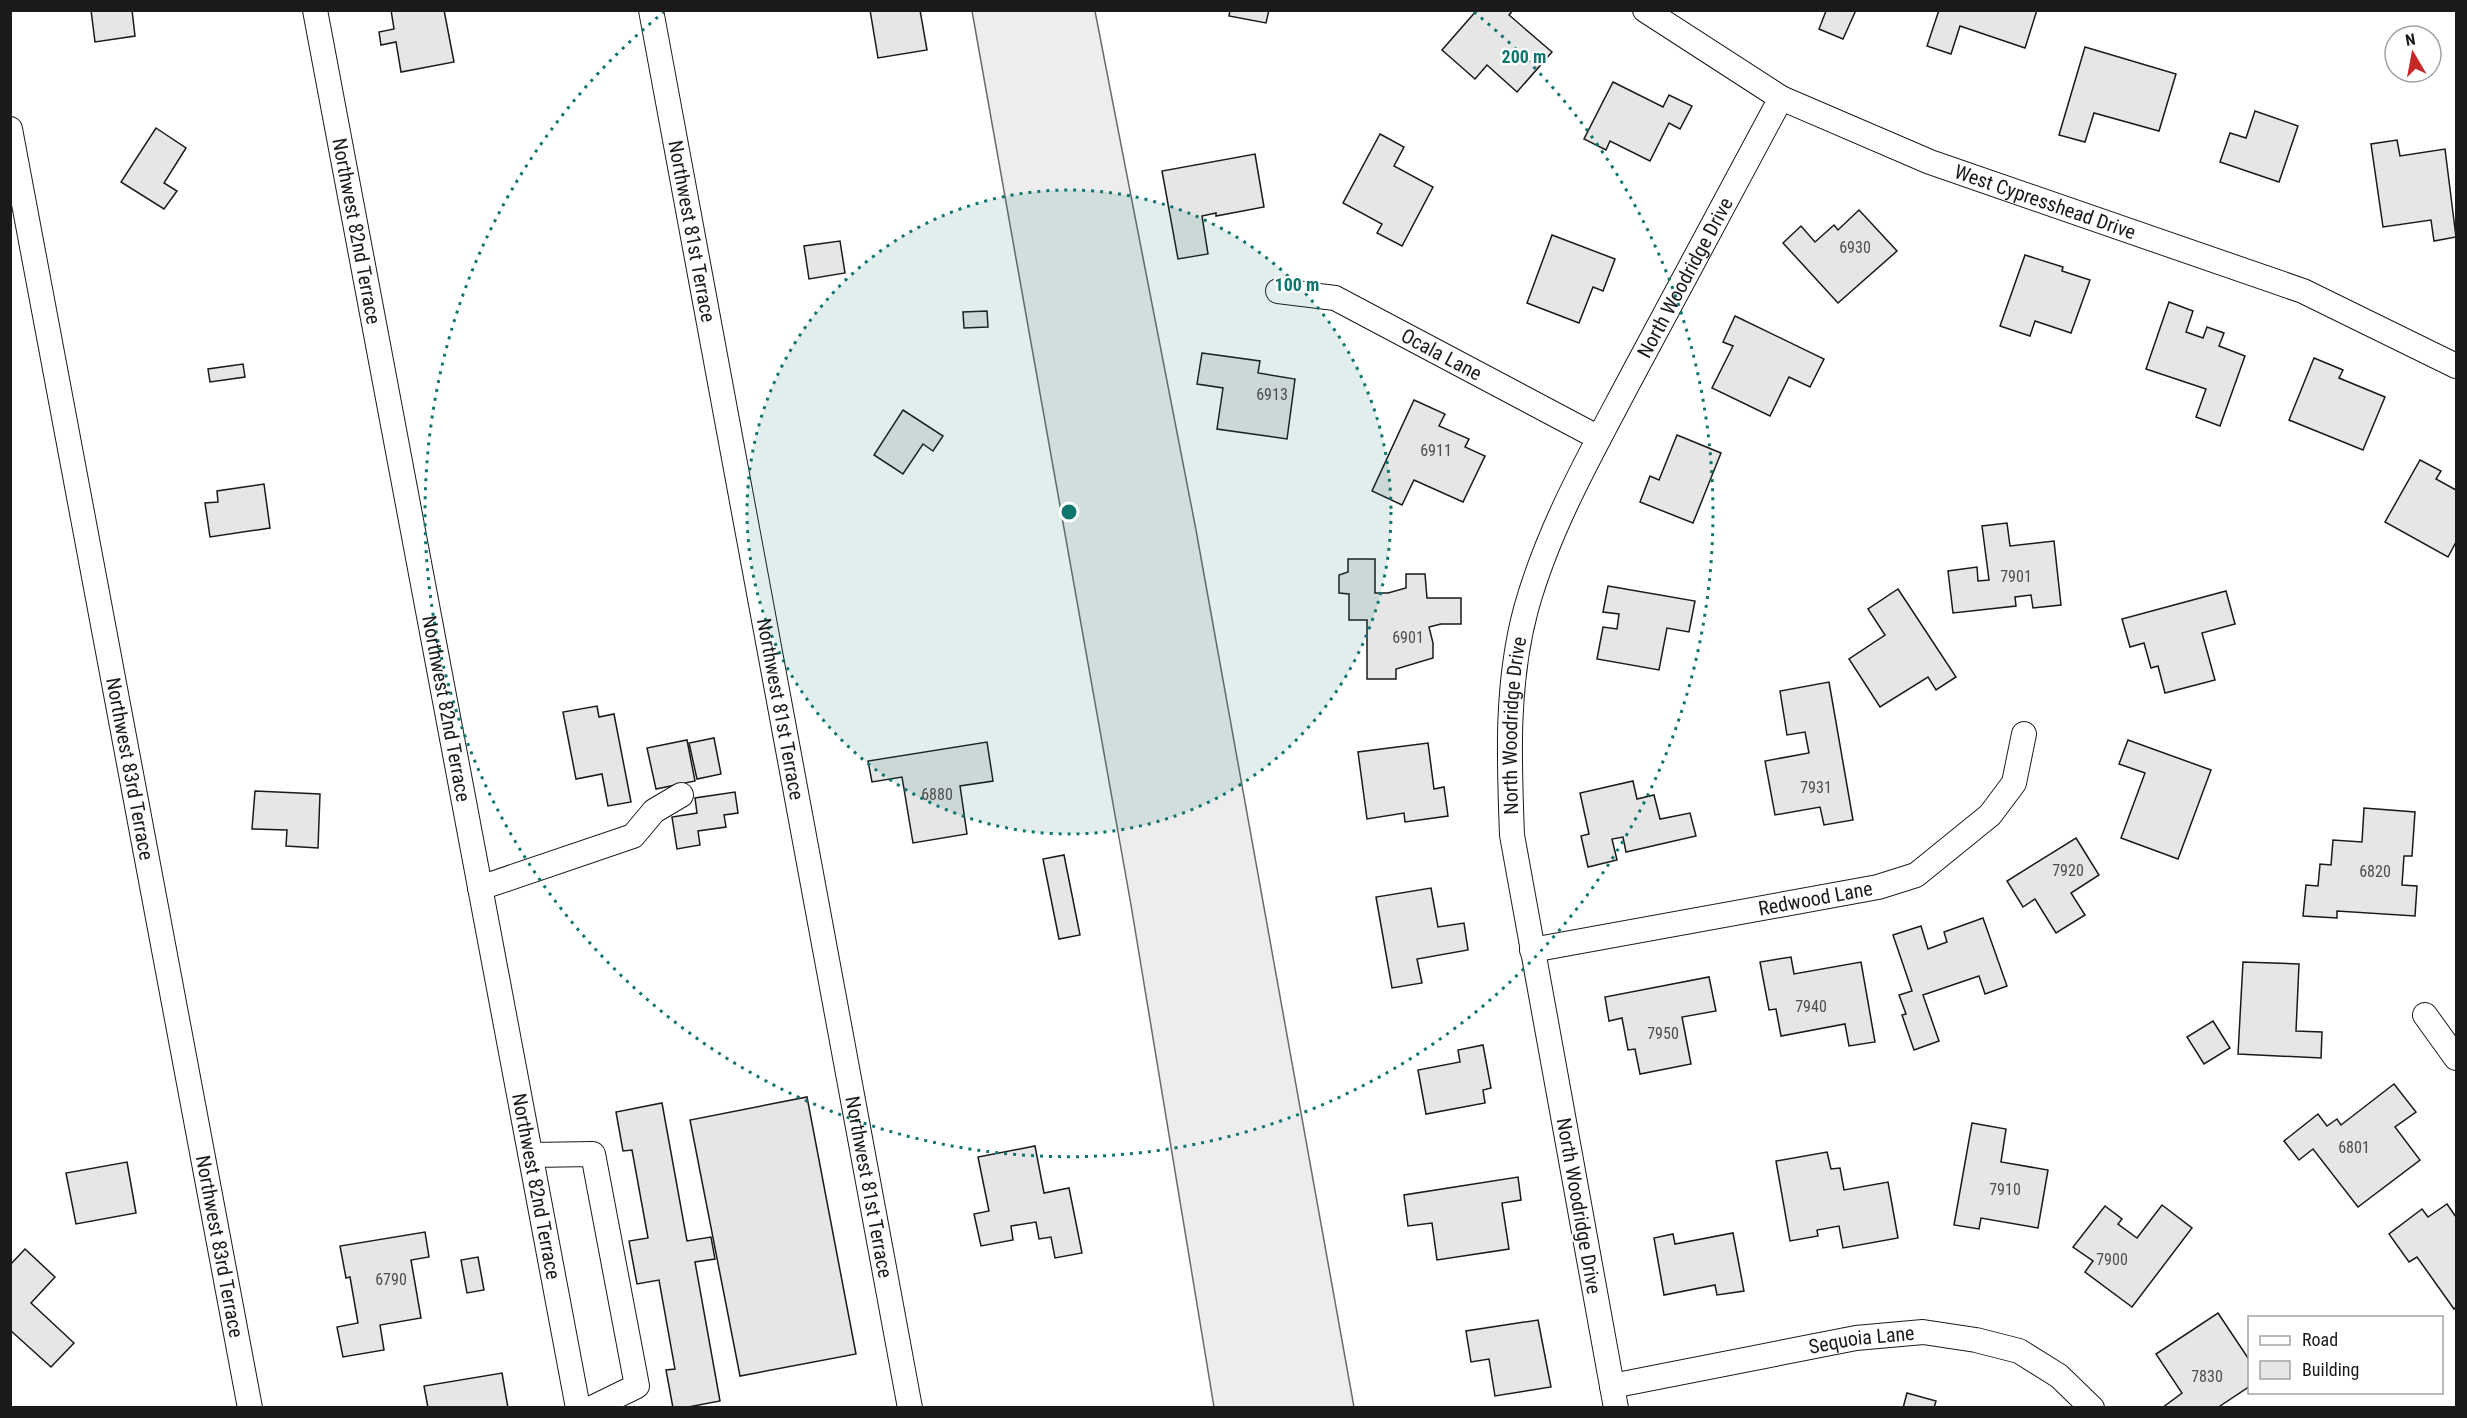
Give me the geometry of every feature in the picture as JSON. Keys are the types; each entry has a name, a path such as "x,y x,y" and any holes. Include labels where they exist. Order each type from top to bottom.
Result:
{"street":[{"name":"Northwest 82nd Terrace","path":"315,10 578,1407"},
{"name":"Northwest 81st Terrace","path":"651,10 910,1407"},
{"name":"West Cypresshead Drive","path":"1645,10 1781,98 1930,162 2303,291 2456,365"},
{"name":"North Woodridge Drive","path":"1614,1397 1512,835 1509,759 1512,678 1526,609 1553,532 1599,438 1781,98"},
{"name":"Northwest 83rd Terrace","path":"10,129 250,1407"},
{"name":"Ocala Lane","path":"1278,291 1335,298 1599,438"},
{"name":"Redwood Lane","path":"1532,950 1878,887 1916,875 1990,815 2014,783 2024,734"},
{"path":"480,888 633,836 654,811 681,795"},
{"path":"2425,1015 2457,1058"},
{"path":"531,1155 593,1154 638,1386 592,1407"},
{"name":"Sequoia Lane","path":"1614,1397 1856,1338 1923,1332 1976,1340 2019,1351 2059,1376 2092,1407"}],"shaded area":[{"path":"972,11 1095,11 1196,530 1354,1407 1214,1407 1131,905"}],"building":[{"path":"91,10 132,10 135,36 95,42"},
{"path":"391,10 444,10 454,62 401,72 396,42 381,45 379,32 394,29"},
{"path":"870,10 920,10 927,50 878,58"},
{"path":"1230,10 1269,10 1266,23 1229,16"},
{"path":"1477,10 1513,10 1509,15 1552,52 1517,92 1487,65 1475,79 1442,50"},
{"path":"1825,10 1856,10 1843,39 1819,29"},
{"path":"1939,10 2037,10 2025,48 1960,26 1951,54 1927,46"},
{"path":"2085,47 2176,74 2159,131 2094,113 2085,142 2059,135"},
{"path":"1613,82 1663,107 1669,95 1692,106 1680,129 1669,123 1650,161 1610,141 1606,150 1584,139"},
{"path":"2255,111 2298,126 2279,182 2220,162 2230,133 2246,138"},
{"path":"156,128 186,148 164,183 177,191 164,209 121,182"},
{"path":"1380,134 1404,147 1394,166 1433,187 1402,246 1377,233 1382,224 1343,203"},
{"path":"2397,140 2400,156 2445,149 2456,237 2434,241 2431,220 2383,227 2371,144"},
{"path":"1255,154 1264,207 1216,216 1216,213 1202,216 1208,254 1178,259 1162,171"},
{"path":"1859,210 1897,251 1838,303 1783,243 1801,226 1815,242 1834,225 1838,230"},
{"path":"1552,235 1615,259 1603,291 1593,287 1579,323 1527,303"},
{"path":"840,241 845,273 809,279 804,246"},
{"path":"2025,255 2063,267 2062,271 2090,280 2071,333 2035,321 2030,336 2000,326"},
{"path":"2169,302 2193,311 2186,332 2203,338 2207,327 2224,333 2219,346 2245,356 2220,426 2196,417 2206,389 2146,369"},
{"path":"987,311 988,327 964,328 963,312"},
{"path":"1735,316 1824,359 1810,387 1789,377 1770,416 1712,388 1733,346 1723,342"},
{"path":"1202,353 1260,361 1258,373 1295,379 1287,439 1217,429 1223,388 1197,384"},
{"path":"2314,358 2343,370 2339,378 2385,397 2363,450 2289,420"},
{"path":"243,364 245,377 210,382 208,369"},
{"path":"1414,400 1445,414 1439,426 1469,439 1465,447 1485,456 1463,502 1414,480 1402,505 1372,491"},
{"path":"903,410 943,436 933,451 923,444 903,474 874,455"},
{"path":"1677,435 1721,453 1693,523 1640,502 1650,476 1659,480"},
{"path":"2420,460 2441,471 2436,479 2456,490 2456,542 2448,557 2385,522"},
{"path":"264,484 270,528 210,537 205,503 218,502 217,491"},
{"path":"2007,523 2010,546 2054,541 2061,605 2033,608 2031,595 2015,597 2016,606 1953,613 1948,571 1977,567 1978,581 1989,580 1982,526"},
{"path":"1348,559 1375,559 1375,593 1388,593 1406,588 1406,574 1425,574 1427,598 1461,598 1461,624 1441,624 1429,627 1433,643 1433,658 1396,669 1396,679 1367,679 1367,620 1349,620 1349,594 1339,593 1339,575 1348,572"},
{"path":"1608,586 1695,601 1689,632 1667,628 1659,670 1597,659 1603,627 1617,629 1619,614 1603,612"},
{"path":"1898,589 1956,677 1936,690 1928,677 1880,707 1849,659 1885,635 1868,609"},
{"path":"2226,591 2235,624 2202,633 2215,680 2165,693 2158,666 2151,668 2144,643 2130,647 2122,619"},
{"path":"1829,682 1853,820 1824,825 1820,807 1775,815 1765,761 1809,753 1805,732 1787,735 1780,691"},
{"path":"597,706 599,717 614,714 631,802 608,806 602,774 576,779 563,712"},
{"path":"714,738 721,774 697,779 689,743"},
{"path":"687,740 695,781 656,789 647,748"},
{"path":"2128,740 2211,770 2178,859 2121,838 2145,773 2119,764"},
{"path":"987,742 993,781 960,786 967,834 913,843 902,777 872,782 868,761"},
{"path":"1428,743 1434,789 1444,787 1448,816 1405,822 1404,813 1367,819 1358,752"},
{"path":"1633,781 1637,799 1654,795 1660,819 1690,813 1696,836 1626,852 1623,837 1612,839 1617,860 1588,867 1581,836 1589,834 1580,793"},
{"path":"255,791 320,794 318,848 286,846 287,830 252,829"},
{"path":"735,792 738,813 724,815 726,827 698,831 700,845 677,849 672,817 697,813 695,798"},
{"path":"2364,808 2415,812 2412,856 2404,856 2402,885 2417,886 2415,916 2337,911 2337,918 2303,916 2306,885 2318,886 2320,864 2331,865 2333,840 2362,842"},
{"path":"2076,838 2099,875 2071,893 2085,915 2056,933 2035,899 2023,907 2007,881"},
{"path":"1064,855 1080,935 1059,939 1043,859"},
{"path":"1431,888 1438,927 1464,923 1468,950 1417,959 1422,983 1392,988 1376,897"},
{"path":"1983,918 2007,986 1985,994 1979,976 1923,995 1939,1041 1914,1050 1902,1015 1906,1014 1899,995 1912,991 1893,935 1921,926 1928,949 1947,942 1944,932"},
{"path":"1791,957 1794,974 1861,962 1875,1042 1849,1046 1845,1024 1781,1036 1776,1009 1769,1010 1760,962"},
{"path":"2243,962 2299,964 2296,1031 2322,1032 2321,1058 2238,1054"},
{"path":"1709,977 1716,1011 1682,1017 1691,1064 1640,1074 1635,1049 1628,1050 1622,1018 1609,1021 1605,997"},
{"path":"2213,1021 2230,1048 2204,1064 2187,1037"},
{"path":"1483,1045 1491,1088 1483,1090 1485,1103 1426,1114 1418,1070 1460,1062 1458,1050"},
{"path":"2394,1084 2416,1112 2395,1127 2420,1160 2358,1207 2313,1149 2299,1160 2284,1141 2318,1114 2327,1126 2337,1119 2341,1125"},
{"path":"807,1097 856,1354 740,1376 690,1120"},
{"path":"662,1103 687,1241 711,1237 715,1259 695,1262 720,1401 683,1408 673,1408 666,1370 675,1369 659,1280 637,1284 629,1241 648,1238 632,1150 623,1151 616,1112"},
{"path":"1972,1123 2006,1129 2001,1162 2048,1170 2038,1228 1981,1218 1979,1229 1954,1225"},
{"path":"1035,1146 1044,1193 1069,1188 1082,1253 1055,1258 1051,1237 1039,1239 1036,1222 1011,1226 1013,1240 981,1246 974,1214 989,1211 978,1157"},
{"path":"1827,1152 1831,1169 1840,1168 1844,1190 1888,1182 1898,1238 1843,1248 1839,1226 1817,1230 1818,1236 1790,1241 1776,1161"},
{"path":"127,1162 136,1213 76,1224 66,1173"},
{"path":"1518,1177 1521,1200 1502,1203 1509,1249 1437,1260 1432,1223 1408,1226 1404,1195"},
{"path":"2447,1204 2456,1217 2456,1307 2454,1309 2417,1257 2409,1262 2389,1234 2422,1209 2428,1217"},
{"path":"2162,1205 2192,1228 2132,1307 2085,1272 2093,1261 2073,1247 2105,1206 2122,1219 2118,1224 2137,1238"},
{"path":"425,1232 429,1257 411,1260 421,1318 380,1325 384,1350 343,1357 337,1327 358,1323 350,1277 346,1278 340,1246"},
{"path":"1733,1233 1744,1291 1717,1295 1715,1285 1664,1295 1654,1238 1673,1234 1675,1244"},
{"path":"25,1249 55,1277 31,1303 74,1343 51,1367 10,1330 10,1265"},
{"path":"478,1257 484,1290 467,1293 461,1260"},
{"path":"2218,1313 2248,1358 2248,1387 2217,1408 2162,1408 2182,1393 2156,1354"},
{"path":"1538,1320 1551,1387 1495,1396 1489,1359 1471,1362 1466,1331"},
{"path":"502,1373 508,1408 428,1408 424,1386"},
{"path":"1907,1393 1936,1401 1934,1408 1903,1408"}]}
